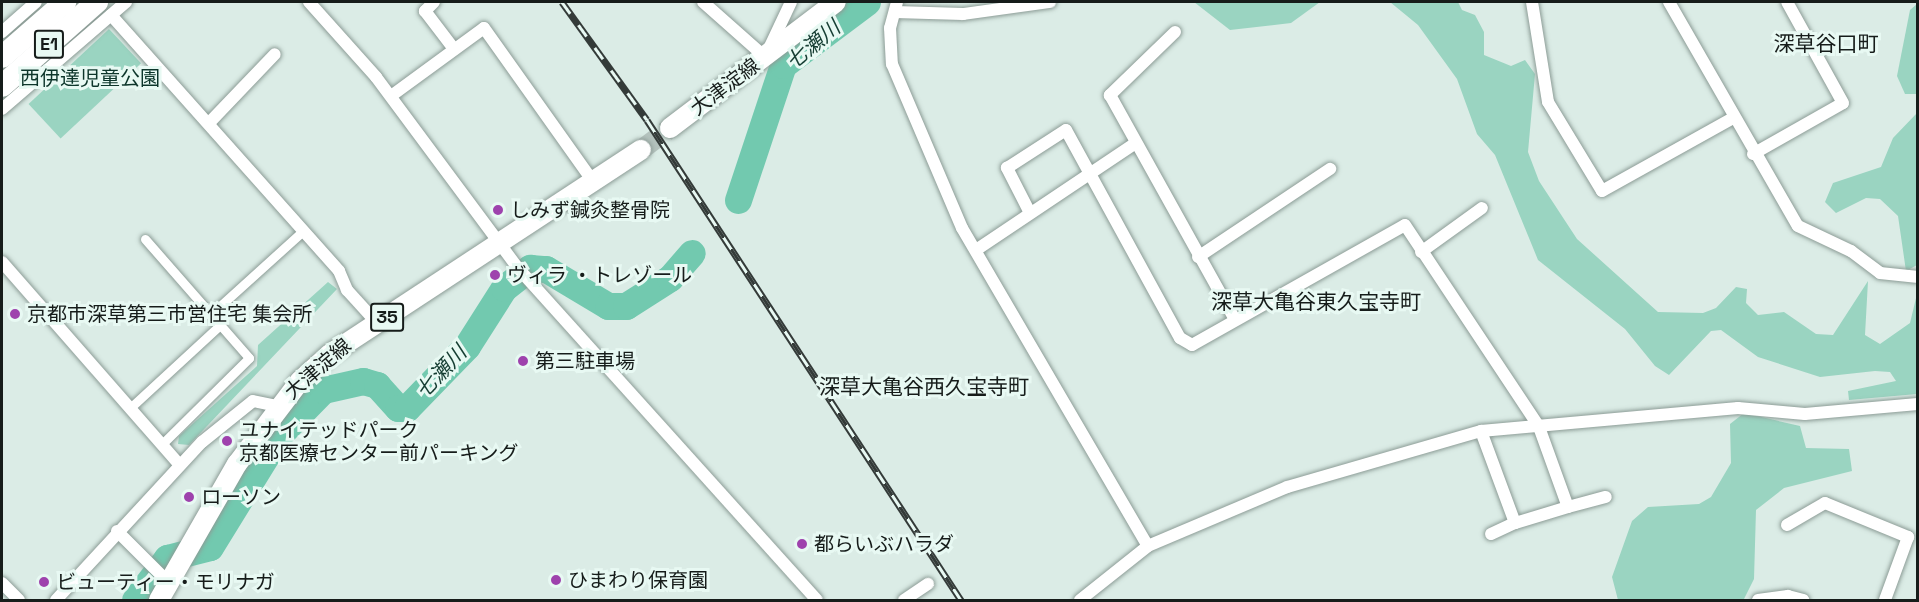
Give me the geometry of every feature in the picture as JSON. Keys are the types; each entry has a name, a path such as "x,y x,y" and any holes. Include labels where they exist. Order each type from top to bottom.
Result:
{"highway":[{"name":"E1","path":"2,57 65,2"},
{"name":"E1","path":"2,86 104,8"}],"main road":[{"name":"大津淀線","path":"670,128 836,2"},
{"name":"大津淀線","path":"159,600 170,576 277,406 330,354 502,246 595,184 641,150"}],"street":[{"path":"2,32 36,2"},
{"path":"2,109 104,8 126,2"},
{"path":"309,2 391,96 517,267 817,600"},
{"path":"434,2 425,11 454,49"},
{"path":"703,2 765,57 791,2"},
{"path":"1050,2 963,14 896,7 892,64 976,250 1148,546"},
{"path":"1532,2 1548,102 1602,190 1733,118"},
{"path":"1669,2 1753,154 1798,226 1851,250 1880,273 1916,277"},
{"path":"1753,154 1843,103 1787,2"},
{"path":"104,8 303,231 377,324"},
{"path":"391,96 484,28 595,184"},
{"path":"1175,33 1110,95 1133,145 1235,320"},
{"path":"209,123 275,54"},
{"path":"1029,213 1007,168 1066,130 1180,338 1192,345 1405,225 1539,427 1568,507"},
{"path":"976,250 1087,172 1133,145"},
{"path":"1198,257 1329,170"},
{"path":"1421,252 1482,208"},
{"path":"210,315 303,231"},
{"path":"145,238 248,362 162,444"},
{"path":"4,268 178,463"},
{"path":"130,408 219,326"},
{"path":"56,600 178,463 254,401 277,406"},
{"path":"1080,600 1148,546 1287,487 1481,431 1738,408 1805,414 1917,404"},
{"path":"1481,431 1515,523"},
{"path":"1491,534 1515,523 1606,497"},
{"path":"1788,525 1825,503 1908,537 1885,600"},
{"path":"117,531 151,566 170,576"},
{"path":"2,583 19,600"},
{"path":"904,600 928,584"},
{"path":"1758,600 1788,596 1803,600"}],"green space":[{"path":"1194,2 1320,2 1291,23 1230,30"},
{"path":"1390,2 1458,2 1462,10 1475,15 1484,32 1484,55 1511,66 1525,60 1535,74 1528,152 1539,181 1577,239 1658,312 1703,313 1716,308 1736,287 1747,289 1746,303 1758,315 1784,312 1816,334 1833,335 1868,281 1865,335 1880,344 1910,323 1917,294 1917,394 1849,400 1848,391 1896,381 1890,372 1875,371 1820,377 1758,357 1721,330 1711,331 1669,375 1655,366 1625,329 1538,260 1495,155 1477,134 1457,79 1418,25"},
{"path":"1917,4 1917,94 1905,94 1897,76 1910,10"},
{"name":"西伊達児童公園","path":"109,29 141,63 61,138 29,104"},
{"path":"1917,113 1917,265 1906,271 1898,216 1880,199 1866,198 1836,213 1825,202 1833,183 1881,167 1893,138"},
{"path":"328,282 337,289 189,445 178,444 179,436 257,366 258,345"},
{"path":"1744,413 1800,426 1806,448 1849,449 1852,471 1784,488 1756,510 1754,579 1744,599 1618,600 1612,577 1632,521 1648,507 1699,504 1711,497 1731,463 1730,424"}],"waterway":[{"name":"七瀬川","path":"738,200 783,65 867,2"},
{"name":"七瀬川","path":"135,600 167,558 210,547 279,435 323,390 363,381 377,385 398,408 407,408 467,346 504,288 530,268 546,269 608,306 626,306 670,278 692,253"}],"tunnel":[{"path":"641,150 670,128"}],"railway":[{"path":"562,2 647,120 961,600"}],"place":[{"name":"しみず鍼灸整骨院","path":"498,210"},
{"name":"ヴィラ ・トレゾール","path":"495,275"},
{"name":"京都市深草第三市営住宅 集会所","path":"15,314"},
{"name":"第三駐車場","path":"523,361"},
{"name":"ユナイテッドパーク 京都医療センター前パーキング","path":"227,441"},
{"name":"ローソン","path":"189,497"},
{"name":"都らいぶハラダ","path":"802,544"},
{"name":"ひまわり保育園","path":"556,580"},
{"name":"ビューティー・モリナガ","path":"44,582"}],"district":[{"name":"深草谷口町","path":"1826,44"},
{"name":"深草大亀谷東久宝寺町","path":"1316,302"},
{"name":"深草大亀谷西久宝寺町","path":"924,387"}]}
